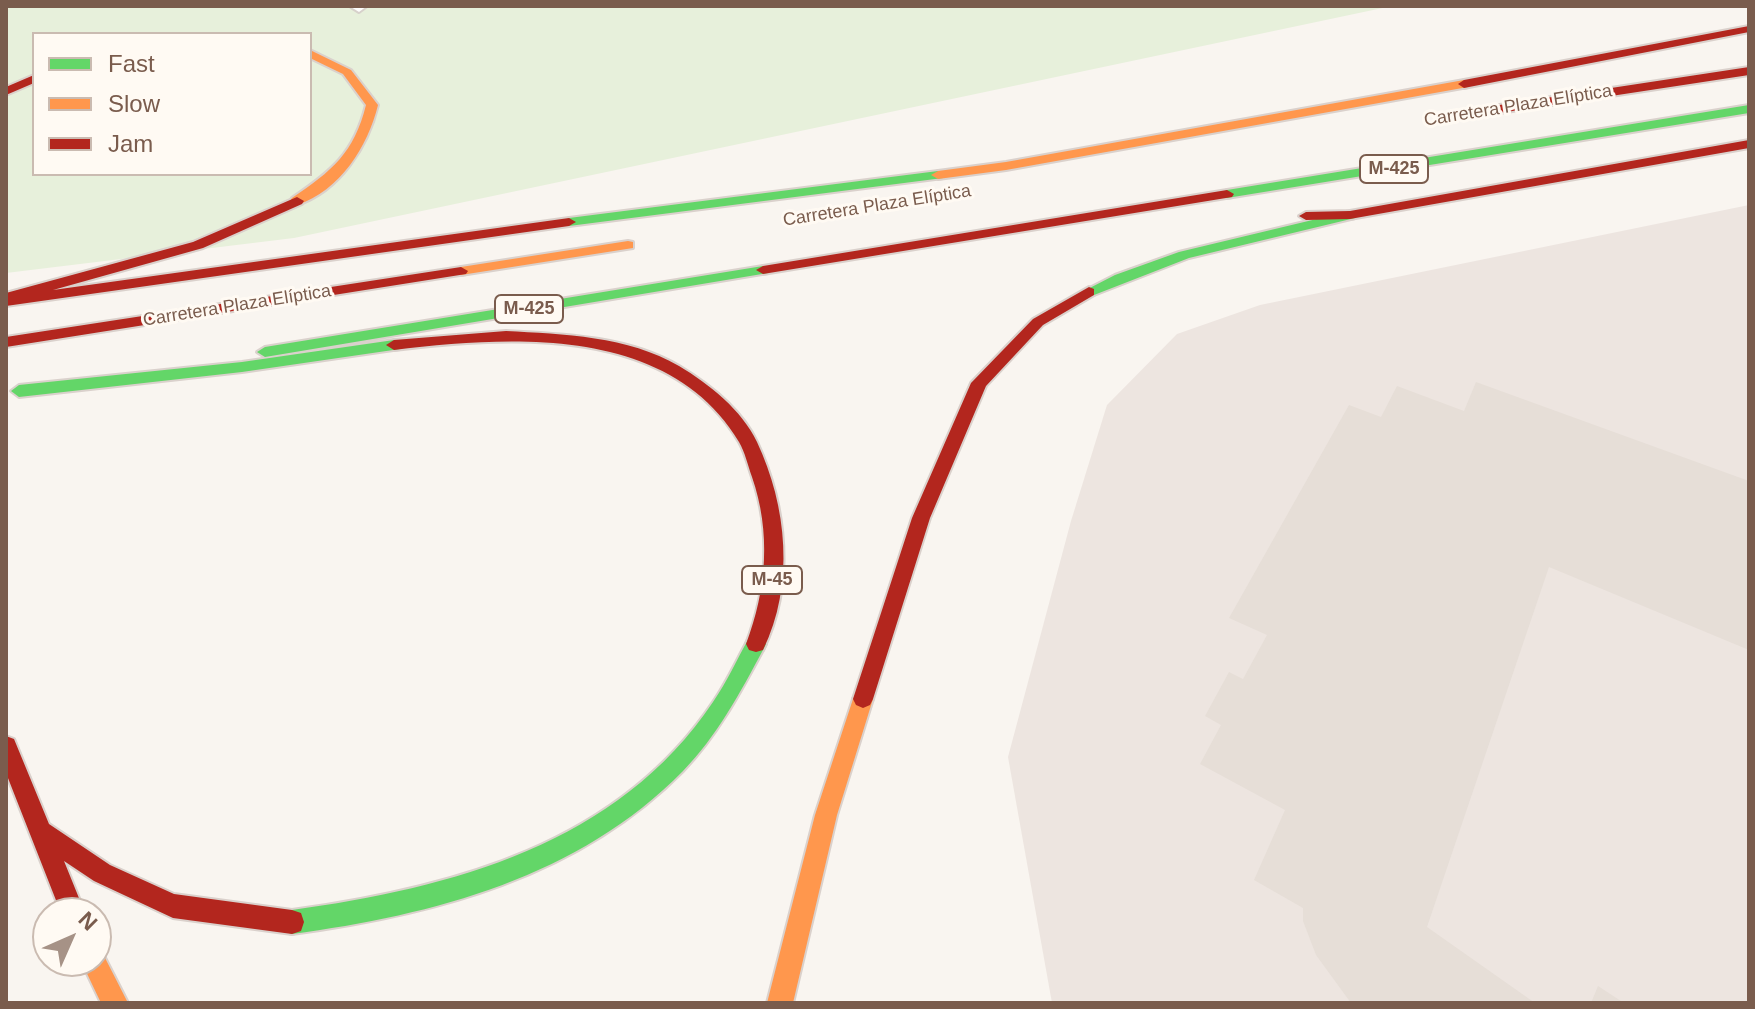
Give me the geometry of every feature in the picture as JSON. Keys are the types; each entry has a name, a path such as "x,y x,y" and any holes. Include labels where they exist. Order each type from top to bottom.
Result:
{"main road":[{"path":"6,300 395,244 1006,166 1554,68 1749,29"},
{"path":"1554,68 1749,47"},
{"path":"6,300 150,262 213,240 270,216 312,192 344,166 361,146 372,105 358,79 334,61 312,54"},
{"name":"Carretera Plaza Elíptica","path":"1433,119 1749,71"},
{"path":"6,91 32,80"},
{"name":"Carretera Plaza Elíptica","path":"13,392 1749,109"},
{"path":"780,1003 826,815 916,533 979,383 1038,322 1074,299 1121,276 1266,232 1749,144"},
{"path":"1241,219 1350,215"},
{"name":"Carretera Plaza Elíptica","path":"1038,227 1179,222"},
{"name":"Carretera Plaza Elíptica","path":"6,342 653,241"},
{"name":"M-45","path":"13,392 442,340 563,337 622,347 675,369 710,396 743,432 764,475 774,518 774,563 766,616 745,671 699,742 634,803 550,856 449,890 379,907 282,922 175,907 85,864 38,830"},
{"path":"6,746 66,897"},
{"path":"101,977 115,1003"}],"shaded area":[{"path":"1749,205 1749,1003 1052,1003 1008,757 1071,521 1107,405 1177,334 1260,305"}],"green space":[{"path":"6,6 1392,6 294,238 6,273"}],"building":[{"path":"1476,382 1749,481 1749,650 1549,567 1427,927 1535,1003 1351,1003 1316,955 1303,921 1303,908 1254,880 1285,810 1200,764 1221,725 1205,716 1229,672 1243,679 1267,635 1229,618 1349,405 1381,417 1397,386 1464,411"},
{"path":"1598,986 1624,1003 1591,1003"}],"traffic: fast":[{"path":"1227,194 1749,109"},
{"path":"569,222 938,175"},
{"path":"1089,292 1184,255 1350,215"},
{"path":"265,352 763,270"},
{"path":"19,391 242,367 394,345"},
{"path":"292,922 364,912 434,897 502,875 565,846 624,809 676,764 720,709 756,644"}],"traffic: slow":[{"path":"297,201 346,162 362,138 372,105 347,72 312,54"},
{"path":"938,175 1006,166 1464,84"},
{"path":"461,271 628,245"},
{"path":"780,1003 826,815 863,699"},
{"path":"101,977 115,1003"}],"traffic: jam":[{"path":"1464,84 1749,29"},
{"path":"1447,117 1749,71"},
{"path":"6,91 32,80"},
{"path":"1306,216 1350,215 1749,144"},
{"path":"763,270 1227,194"},
{"path":"6,298 198,245 297,201"},
{"path":"6,301 569,222"},
{"path":"6,342 461,271"},
{"path":"863,699 921,518 979,383 1038,322 1089,292"},
{"path":"394,345 506,336 564,339 620,349 671,368 715,399 748,442 769,500 774,536 773,573 767,609 756,644"},
{"path":"6,746 67,897"},
{"path":"38,830 102,873 173,906 292,922"}]}
